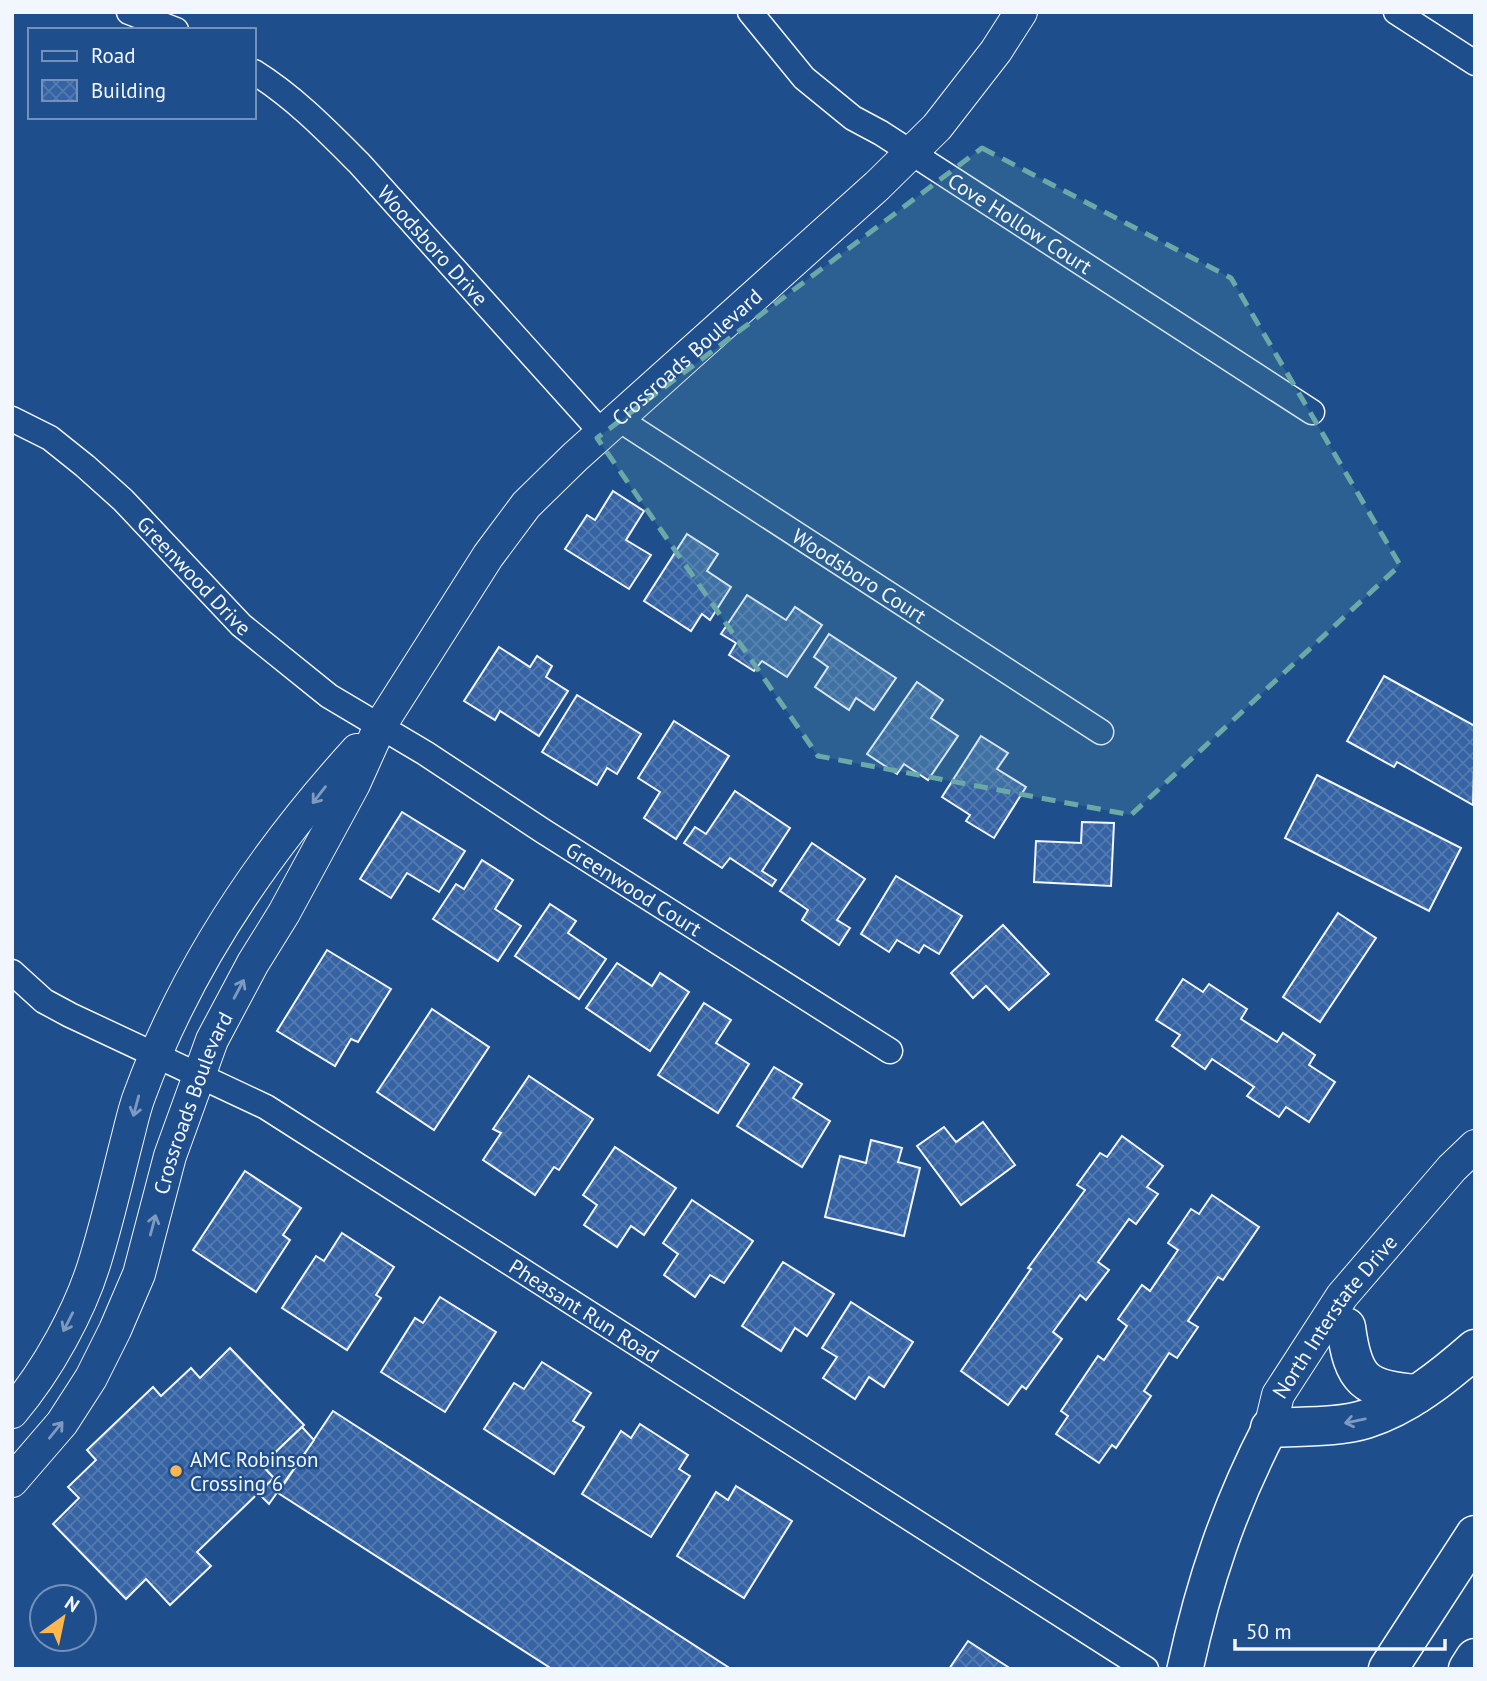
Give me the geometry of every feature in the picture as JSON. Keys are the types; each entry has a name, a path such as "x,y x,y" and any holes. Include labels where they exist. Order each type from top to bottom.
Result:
{"highway":[{"path":"1346,1327 1350,1357 1366,1381 1381,1389 1417,1394"},
{"path":"1270,1429 1344,1423 1384,1412 1417,1394 1475,1349"},
{"path":"1388,1669 1475,1535"},
{"path":"1468,1669 1475,1658"}],"main road":[{"name":"North Interstate Drive","path":"1185,1669 1198,1608 1227,1519 1270,1429"}],"street":[{"path":"129,12 171,28"},
{"name":"Cove Hollow Court","path":"750,12 804,78 853,118 1312,412"},
{"name":"Crossroads Boulevard","path":"12,1481 62,1423 91,1378 115,1330 139,1274 170,1156 212,1040 341,807 380,726 506,530 526,505 610,426 911,154 951,112 1021,12"},
{"path":"1396,12 1475,63"},
{"name":"Woodsboro Drive","path":"256,73 317,120 610,426"},
{"name":"Greenwood Drive","path":"12,419 50,438 85,466 142,520 241,625 329,696 380,726"},
{"name":"Woodsboro Court","path":"610,426 1101,732"},
{"name":"Crossroads Boulevard","path":"12,1412 54,1350 84,1290 95,1261 139,1095 182,996 244,892 336,774 380,726"},
{"name":"Greenwood Court","path":"380,726 890,1051"},
{"name":"Pheasant Run Road","path":"12,972 44,1001 156,1057 266,1107 1146,1669"},
{"name":"North Interstate Drive","path":"1270,1429 1278,1395 1342,1296 1452,1168 1475,1146"},
{"name":"North Interstate Drive","path":"1270,1429 1296,1405 1415,1210"}],"highlighted area":[{"path":"982,148 1231,278 1400,565 1131,815 818,756 597,438"}],"building":[{"path":"613,491 644,511 626,540 651,555 629,589 565,549 587,515 595,520"},
{"path":"687,534 718,554 707,571 731,587 710,620 702,614 691,631 644,601"},
{"path":"747,595 786,620 795,607 822,625 787,677 762,661 754,671 729,655 736,643 721,634"},
{"path":"829,634 896,678 874,710 856,698 849,710 815,687 828,667 814,657"},
{"path":"499,647 530,667 537,656 552,666 546,677 568,691 539,736 500,711 495,720 464,701"},
{"path":"1384,676 1475,726 1473,805 1397,762 1394,767 1347,741"},
{"path":"917,682 943,700 931,718 958,736 928,780 904,764 897,774 867,754"},
{"path":"577,695 641,734 617,774 607,768 597,785 542,752"},
{"path":"674,721 729,756 676,839 644,818 660,792 638,778"},
{"path":"981,736 1008,753 997,769 1026,787 994,838 966,821 970,815 942,797"},
{"path":"1317,775 1461,848 1429,911 1285,838"},
{"path":"735,791 790,828 762,871 776,880 772,886 730,858 722,868 684,843 695,827 706,834"},
{"path":"402,812 465,851 439,892 407,873 391,898 360,879"},
{"path":"1082,822 1114,823 1111,886 1034,882 1036,841 1081,843"},
{"path":"812,843 865,879 837,920 850,928 839,945 802,920 808,910 780,891"},
{"path":"482,860 513,880 495,909 521,926 498,961 433,919 456,884 464,889"},
{"path":"896,876 962,916 939,954 924,945 919,953 897,940 889,952 861,934"},
{"path":"550,904 576,921 568,933 606,959 579,999 515,956"},
{"path":"1338,913 1376,938 1320,1022 1283,997"},
{"path":"1003,925 1049,974 1009,1010 986,986 973,998 951,973"},
{"path":"327,950 391,989 358,1042 351,1039 335,1066 277,1031"},
{"path":"617,963 652,986 660,973 689,992 650,1051 586,1008"},
{"path":"1183,979 1203,992 1209,984 1247,1009 1241,1019 1277,1042 1283,1033 1315,1055 1309,1065 1335,1082 1309,1122 1286,1107 1279,1117 1247,1096 1254,1087 1212,1059 1205,1069 1172,1046 1180,1035 1156,1020"},
{"path":"704,1003 731,1020 716,1043 749,1064 718,1113 658,1075"},
{"path":"432,1009 489,1047 434,1130 377,1092"},
{"path":"774,1067 802,1084 793,1098 830,1121 802,1167 737,1126"},
{"path":"529,1076 593,1119 559,1170 554,1167 535,1195 483,1160 501,1133 493,1129"},
{"path":"983,1122 1015,1165 961,1205 917,1146 944,1127 956,1142"},
{"path":"1122,1136 1163,1166 1147,1187 1158,1194 1136,1224 1129,1219 1098,1262 1109,1270 1086,1300 1080,1295 1053,1332 1062,1339 1026,1389 1022,1386 1008,1405 961,1371 1031,1269 1028,1268 1085,1190 1077,1185 1100,1153 1107,1157"},
{"path":"871,1140 902,1148 898,1162 920,1168 904,1236 825,1217 840,1156 866,1163"},
{"path":"615,1147 676,1188 644,1235 631,1226 617,1247 584,1225 597,1205 583,1195"},
{"path":"245,1171 301,1208 283,1235 290,1240 256,1292 193,1250"},
{"path":"1212,1195 1259,1227 1223,1280 1218,1277 1188,1321 1198,1327 1177,1358 1169,1353 1144,1391 1151,1396 1116,1448 1112,1445 1099,1463 1056,1434 1068,1416 1061,1411 1098,1356 1104,1360 1127,1326 1118,1319 1142,1285 1150,1291 1178,1250 1168,1243 1191,1209 1199,1214"},
{"path":"692,1200 753,1241 724,1283 710,1275 695,1297 664,1275 678,1254 663,1243"},
{"path":"342,1233 394,1267 376,1295 381,1298 347,1350 282,1308 316,1256 324,1261"},
{"path":"783,1262 834,1294 807,1336 795,1328 781,1351 742,1326"},
{"path":"440,1297 496,1332 445,1412 381,1372 415,1318 423,1323"},
{"path":"851,1302 913,1342 884,1387 869,1377 855,1399 823,1378 837,1357 822,1348"},
{"name":"AMC Robinson Crossing 6","path":"230,1348 304,1425 262,1465 274,1478 197,1552 211,1566 170,1605 146,1579 126,1599 53,1524 79,1498 68,1487 96,1460 87,1450 153,1387 161,1396 191,1368 200,1378"},
{"path":"542,1362 591,1393 573,1421 584,1427 554,1474 484,1429 514,1383 524,1389"},
{"path":"333,1411 731,1669 552,1669 278,1493"},
{"path":"640,1424 688,1455 679,1469 690,1476 651,1537 582,1494 621,1431 631,1438"},
{"path":"302,1427 314,1440 269,1504 258,1493 274,1478 262,1465"},
{"path":"736,1486 792,1521 744,1598 677,1556 716,1492 728,1500"},
{"path":"968,1641 1011,1669 949,1669"}],"place":[{"name":"AMC Robinson Crossing 6","path":"176,1471"}]}
